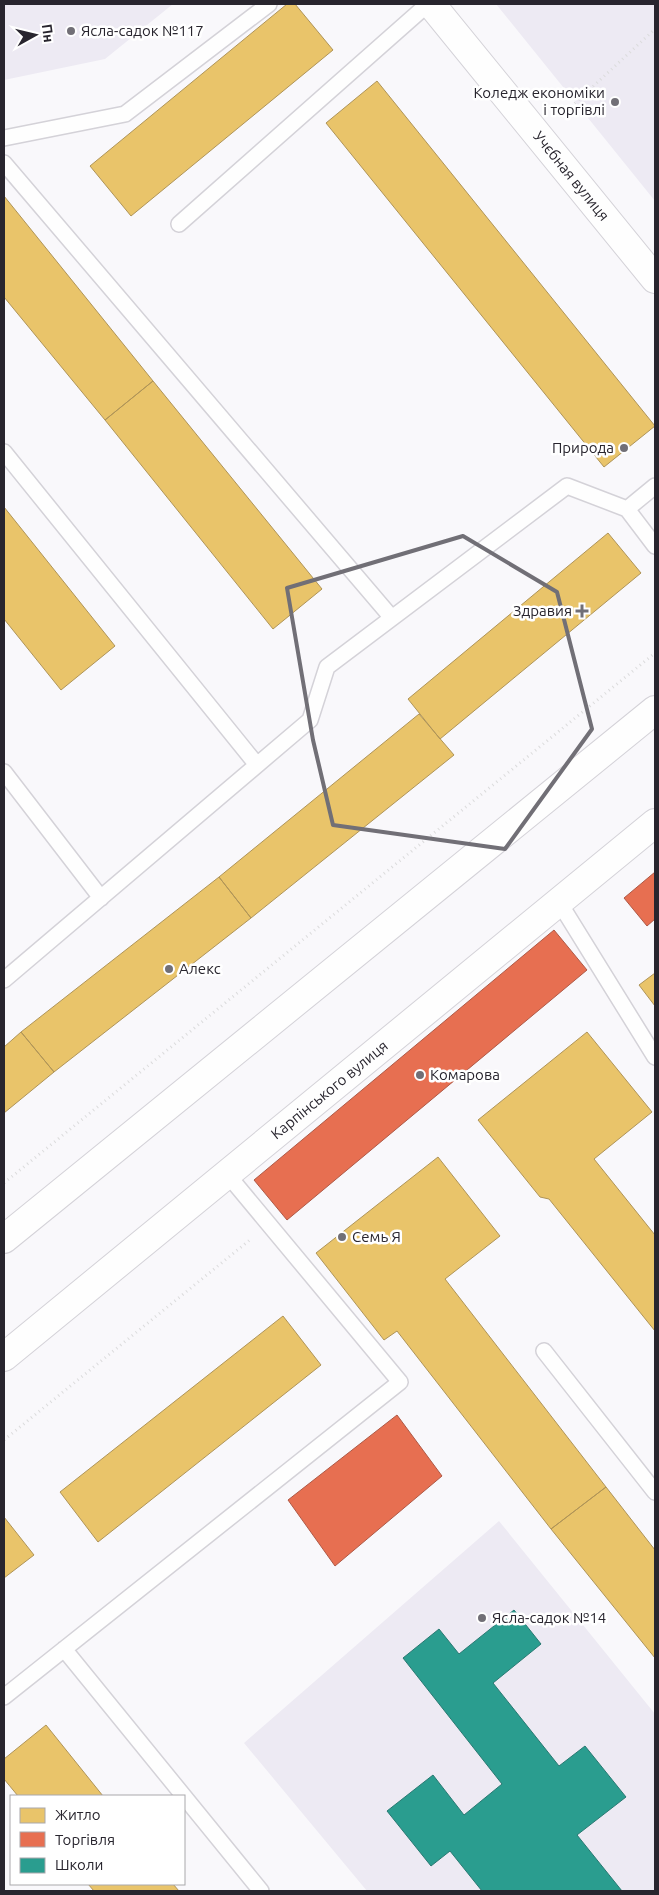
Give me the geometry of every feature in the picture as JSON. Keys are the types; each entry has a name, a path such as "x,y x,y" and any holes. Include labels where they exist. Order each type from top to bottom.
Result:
{"street":[{"name":"Учєбная вулиця","path":"430,4 655,279"},
{"path":"4,1239 655,710"},
{"name":"Карпінського вулиця","path":"4,1356 655,823"}],"lane":[{"path":"4,138 125,114 269,4"},
{"path":"180,224 430,4"},
{"path":"4,163 392,618"},
{"path":"4,452 257,765"},
{"path":"4,980 310,720 327,667 567,486 627,509 655,546"},
{"path":"627,509 655,486"},
{"path":"4,772 101,898"},
{"path":"559,902 655,1057"},
{"path":"4,1697 400,1382 227,1174"},
{"path":"544,1351 655,1492"},
{"path":"64,1649 183,1795"},
{"path":"185,1797 262,1891"}],"path":[{"path":"537,133 556,121 655,29"},
{"path":"4,1183 655,653"},
{"path":"4,1440 269,1224"}],"highlighted area":[{"path":"463,536 557,592 592,729 505,849 333,825 313,740 287,588"}],"shaded area":[{"name":"Ясла-садок №117","path":"4,4 173,4 105,59 4,80"},
{"name":"Коледж економіки і торгівлі","path":"496,4 655,4 655,201"},
{"name":"Ясла-садок №14","path":"499,1521 655,1714 655,1891 367,1891 244,1743"}],"building: Житло":[{"path":"287,4 295,4 333,50 131,216 90,166"},
{"path":"377,81 655,426 604,467 326,123"},
{"path":"4,196 153,381 105,420 4,297"},
{"path":"153,381 322,589 273,629 105,420"},
{"path":"4,507 115,646 61,690 4,619"},
{"path":"608,533 641,573 440,739 408,699"},
{"path":"419,714 454,755 251,918 219,877"},
{"path":"219,877 251,918 54,1072 21,1032"},
{"path":"655,973 655,1006 639,985"},
{"path":"21,1032 54,1072 4,1113 4,1047"},
{"path":"587,1032 652,1112 594,1159 655,1235 655,1331 549,1199 540,1197 478,1120"},
{"path":"438,1157 500,1236 445,1279 606,1487 551,1529 397,1331 384,1340 316,1253"},
{"path":"283,1316 321,1365 98,1542 60,1492"},
{"path":"606,1487 655,1550 655,1658 551,1529"},
{"path":"4,1517 34,1555 4,1578"},
{"path":"46,1725 102,1795 17,1795 4,1779 4,1759"},
{"path":"89,1885 174,1885 179,1891 94,1891"}],"building: Торгівля":[{"path":"655,872 655,919 647,926 624,898"},
{"name":"Комарова","path":"554,930 587,970 287,1220 254,1180"},
{"path":"397,1415 442,1476 335,1566 288,1500"}],"building: Школи":[{"path":"514,1610 541,1644 493,1683 559,1766 585,1746 626,1797 577,1835 622,1891 482,1891 450,1851 431,1866 387,1811 433,1775 464,1815 502,1784 403,1658 439,1629 459,1654"}],"place":[{"name":"Ясла-садок №117","path":"71,31"},
{"name":"Коледж економіки і торгівлі","path":"615,102"},
{"name":"Природа","path":"624,448"},
{"name":"Здравия","path":"582,611"},
{"name":"Алекс","path":"169,969"},
{"name":"Комарова","path":"420,1075"},
{"name":"Семь Я","path":"342,1237"},
{"name":"Ясла-садок №14","path":"482,1618"}]}
